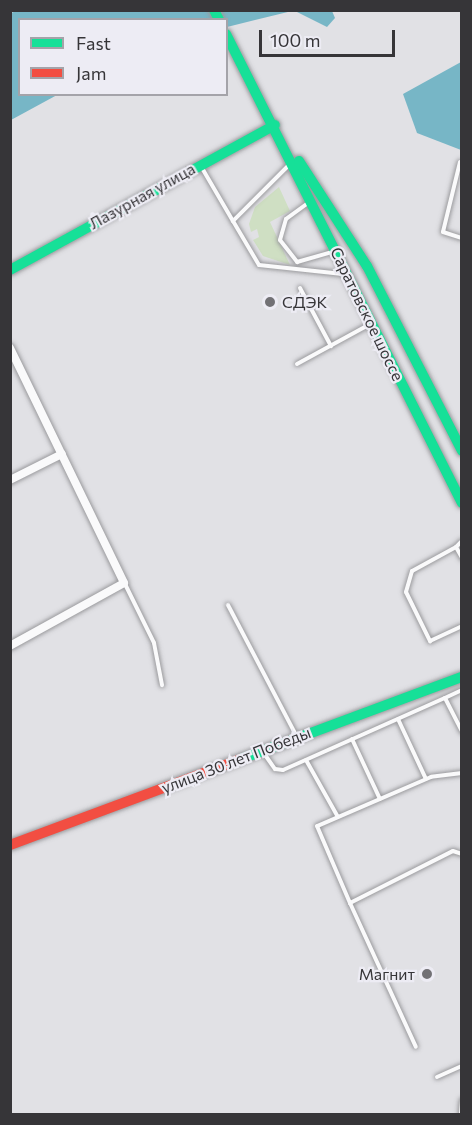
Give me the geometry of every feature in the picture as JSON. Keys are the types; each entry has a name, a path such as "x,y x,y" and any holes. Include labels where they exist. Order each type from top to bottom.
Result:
{"main road":[{"name":"Саратовское шоссе","path":"228,38 275,125 346,274 462,503"},
{"name":"Саратовское шоссе","path":"275,125 367,266 462,451"},
{"name":"Лазурная улица","path":"10,270 275,125"},
{"path":"311,201 323,198"},
{"name":"улица 30 лет Победы","path":"10,845 462,677"}],"street":[{"path":"10,348 124,583 10,646"},
{"path":"10,480 62,454"}],"lane":[{"path":"233,221 281,177 292,160"},
{"path":"460,162 443,232 462,238"},
{"path":"201,164 259,265 346,274"},
{"path":"311,201 286,219 280,240 297,262 336,253"},
{"path":"300,288 331,346"},
{"path":"297,364 371,324"},
{"path":"462,541 456,547 412,571 406,592 430,641 462,626"},
{"path":"456,547 462,558"},
{"path":"124,583 154,644 162,685"},
{"path":"228,605 297,737"},
{"path":"261,750 275,769 306,759 462,690"},
{"path":"445,698 462,732"},
{"path":"398,719 426,779"},
{"path":"352,739 380,799"},
{"path":"306,759 338,817"},
{"path":"416,1047 317,826 426,779 462,773"},
{"path":"350,903 453,851 462,854"},
{"path":"437,1077 462,1066"},
{"path":"461,1114 462,1100"}],"green space":[{"path":"279,187 290,211 270,222 290,265 263,256 253,240 259,237 257,229 251,232 249,224 255,207"}],"water":[{"path":"19,10 292,11 228,27 228,18 18,18 18,96 55,96 11,120 11,13"},
{"path":"295,11 332,11 335,18 327,27"},
{"path":"461,62 461,150 417,133 403,94"}],"traffic: fast":[{"path":"214,10 218,18"},
{"path":"228,38 462,503"},
{"path":"10,270 275,125"},
{"path":"299,161 367,266 462,451"},
{"path":"241,759 462,677"}],"traffic: jam":[{"path":"10,845 241,759"}],"place":[{"name":"СДЭК","path":"270,302"},
{"name":"Магнит","path":"427,974"}]}
